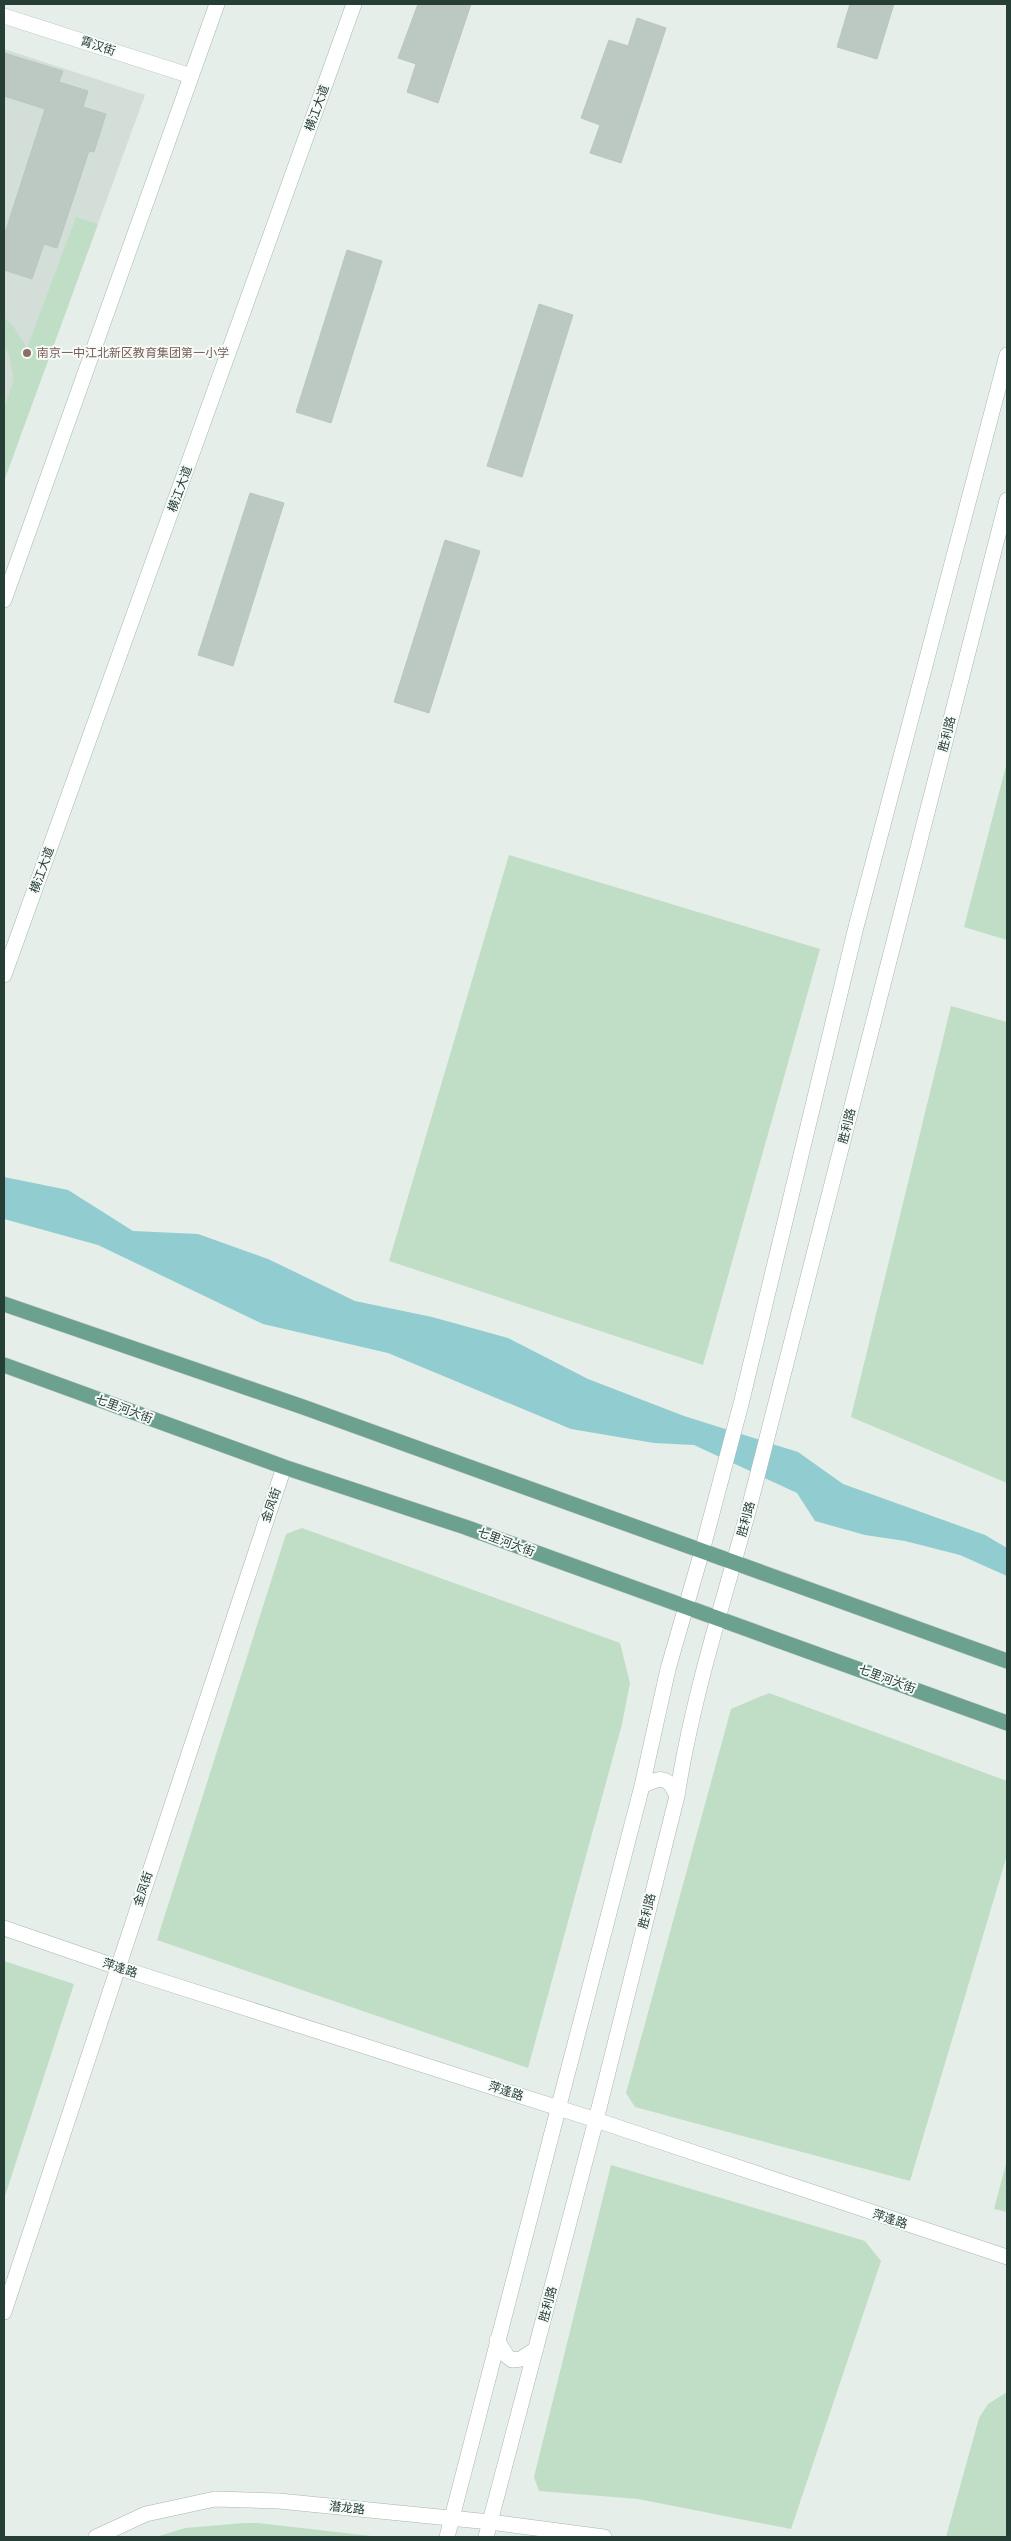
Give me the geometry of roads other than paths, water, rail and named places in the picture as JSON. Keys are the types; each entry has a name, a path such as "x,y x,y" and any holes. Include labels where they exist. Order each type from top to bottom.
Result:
{"main road":[{"path":"4,1304 304,1407 1007,1661"},
{"name":"七里河大街","path":"4,1365 284,1467 465,1527 685,1608 719,1618 1007,1722"}],"street":[{"path":"4,600 217,4"},
{"name":"横江大道","path":"4,975 354,4"},
{"name":"霄汉街","path":"4,16 191,76"},
{"path":"447,2537 642,1786 668,1669 742,1404 856,927 1007,355"},
{"name":"胜利路","path":"486,2537 596,2120 677,1796 684,1754 774,1413 1007,500"},
{"name":"金凤街","path":"4,2312 284,1467"},
{"path":"642,1786 654,1780 665,1779 672,1784 677,1796"},
{"name":"萍逢路","path":"4,1928 117,1967 596,2120 1007,2257"},
{"path":"497,2340 507,2356 512,2360 521,2359 536,2349"},
{"name":"潜龙路","path":"96,2537 146,2514 215,2499 279,2501 490,2522 604,2537"}],"water":[{"path":"4,1177 68,1190 133,1231 198,1234 268,1259 355,1301 432,1317 508,1338 588,1379 684,1416 798,1452 843,1484 985,1535 1007,1548 1007,1576 960,1555 905,1541 865,1535 815,1521 797,1493 694,1445 654,1443 571,1429 388,1353 263,1324 98,1245 4,1219"}],"place":[{"name":"南京一中江北新区教育集团第一小学","path":"27,353"}]}
